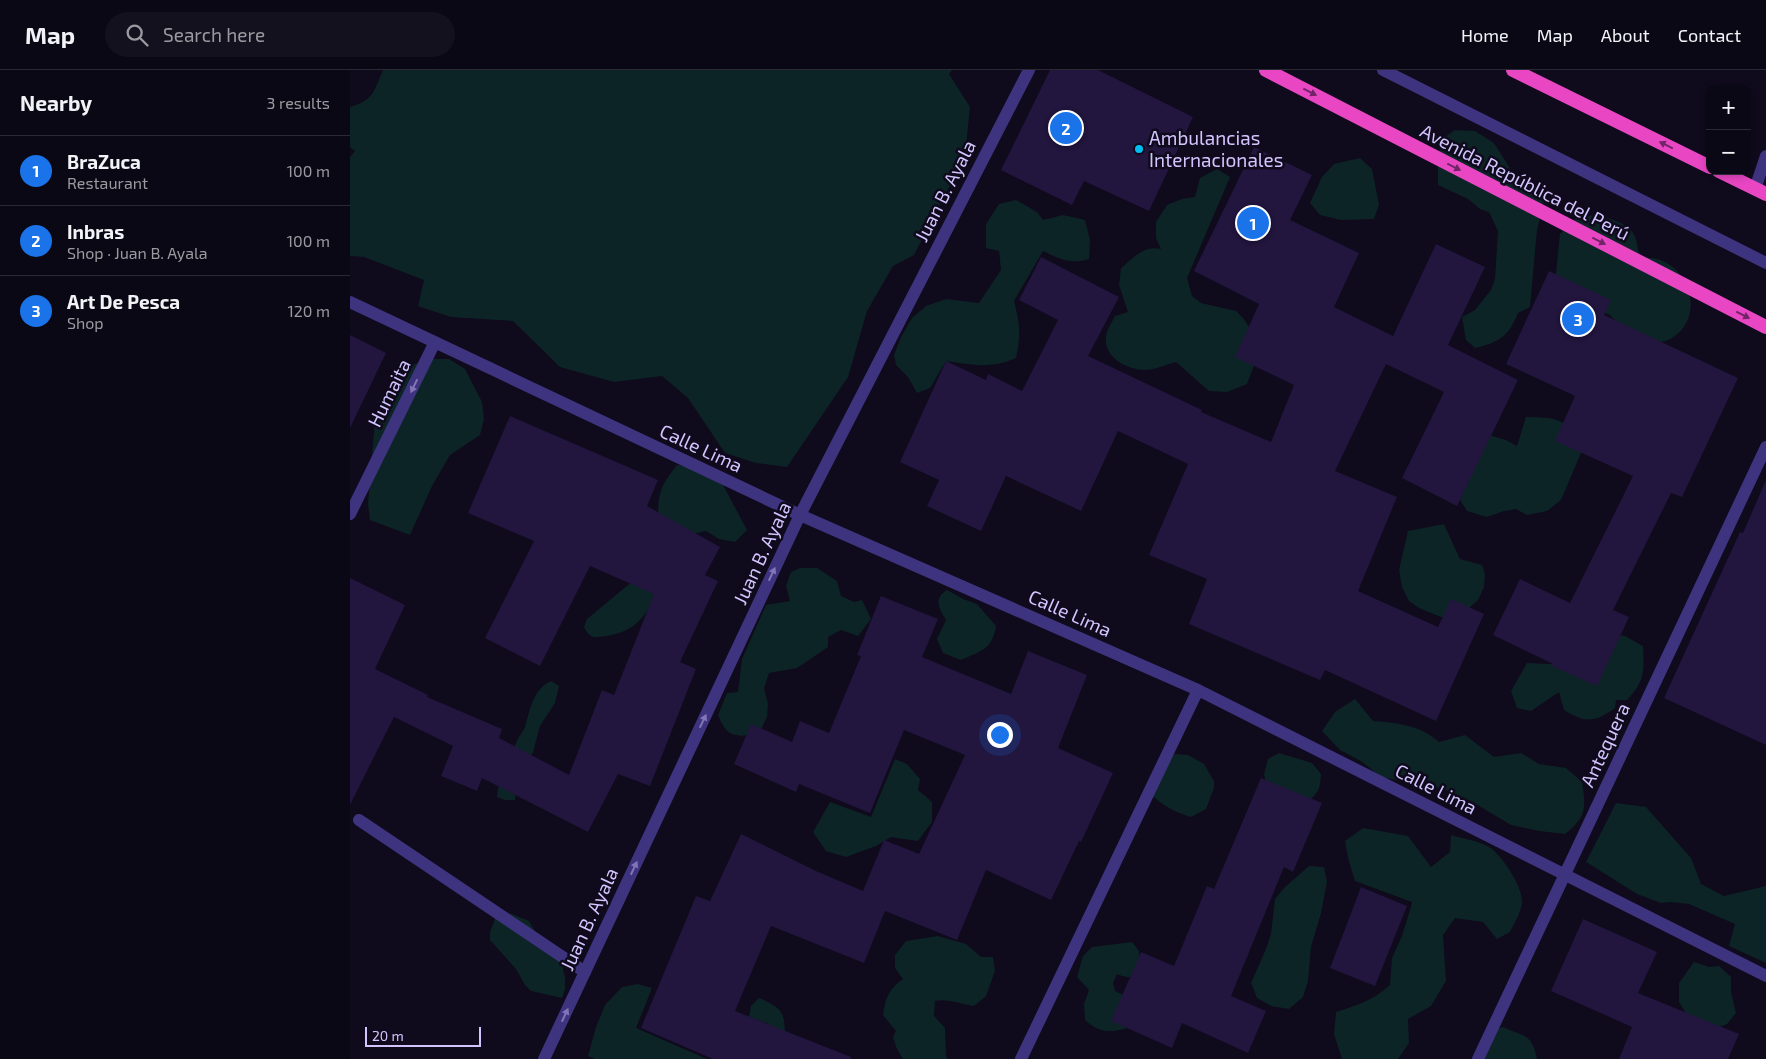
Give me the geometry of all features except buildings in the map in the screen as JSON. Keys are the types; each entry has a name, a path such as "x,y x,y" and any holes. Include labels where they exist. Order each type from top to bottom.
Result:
{"highway":[{"name":"Avenida República del Perú","path":"1266,70 1766,327"},
{"path":"1513,70 1706,165"},
{"path":"1727,175 1760,191"}],"street":[{"name":"Juan B. Ayala","path":"544,1059 800,516 1029,70"},
{"path":"1383,70 1766,263"},
{"path":"1760,191 1766,156"},
{"name":"Calle Lima","path":"350,302 800,516 1198,690 1766,976"},
{"name":"Humaita","path":"350,514 435,342"},
{"name":"Antequera","path":"1478,1059 1766,447"},
{"path":"1021,1059 1198,690"},
{"path":"359,820 585,972"}],"green space":[{"path":"383,70 952,70 949,74 970,107 965,156 914,255 893,266 867,311 848,377 787,467 756,463 725,453 688,398 662,376 614,382 560,367 513,321 451,317 418,306 424,280 364,257 350,256 350,157 355,151 350,147 350,107 369,98"},
{"path":"1455,130 1475,131 1494,143 1518,181 1547,189 1537,230 1530,307 1518,313 1511,328 1497,341 1475,348 1466,340 1462,317 1475,310 1491,290 1495,279 1498,231 1489,212 1480,209 1468,199 1438,185 1438,157 1442,139"},
{"path":"1360,158 1372,169 1379,205 1374,219 1341,220 1320,215 1310,203 1322,177 1334,164"},
{"path":"1217,169 1230,177 1187,278 1192,296 1201,303 1236,311 1255,336 1259,352 1247,384 1227,392 1209,391 1176,362 1146,370 1131,368 1113,357 1106,344 1108,329 1115,316 1128,312 1119,285 1121,268 1144,251 1155,248 1161,249 1156,238 1156,222 1167,205 1182,199 1195,197 1200,178"},
{"path":"1016,200 1037,212 1043,220 1063,215 1085,220 1090,240 1089,259 1071,261 1043,251 1014,301 1019,330 1016,358 990,365 973,365 946,361 930,388 917,393 908,377 896,365 894,355 901,337 912,318 926,306 946,299 979,303 1001,270 999,251 986,248 986,224 999,204"},
{"path":"1598,215 1619,222 1628,228 1635,236 1638,250 1643,258 1658,259 1671,265 1681,275 1688,288 1691,301 1689,315 1683,328 1669,340 1642,347 1609,314 1559,306 1555,283 1560,234 1577,217"},
{"path":"430,359 449,359 465,369 482,402 484,419 480,435 450,455 432,486 410,535 370,520 368,504 375,420 379,401 388,387 401,378 412,365"},
{"path":"1526,417 1554,419 1567,425 1578,438 1583,448 1561,500 1547,511 1527,515 1516,509 1487,517 1467,511 1460,500 1485,434 1506,440 1517,446"},
{"path":"677,465 693,467 722,483 747,530 735,542 719,539 706,531 689,535 658,525 660,493 666,480"},
{"path":"1444,524 1460,559 1482,565 1485,574 1484,587 1478,600 1466,611 1452,616 1441,617 1419,608 1409,601 1402,587 1399,570 1408,531"},
{"path":"800,568 817,568 837,581 841,596 854,602 862,600 871,619 858,636 841,630 828,637 828,647 797,668 769,673 764,688 768,704 767,717 759,733 738,736 725,728 718,715 727,693 738,692 742,659 766,605 790,601 786,586 791,572"},
{"path":"643,576 657,596 642,618 631,628 616,634 602,637 590,636 584,627 587,619 628,585"},
{"path":"947,590 977,604 996,626 992,640 985,649 961,660 943,653 937,639 946,620 940,608 939,600"},
{"path":"1608,634 1625,636 1643,646 1642,676 1637,687 1627,700 1616,700 1615,708 1595,719 1584,719 1564,710 1559,692 1531,711 1517,708 1511,691 1527,663 1571,665"},
{"path":"551,681 559,686 555,703 540,726 533,752 516,791 515,800 505,800 497,797 506,765 525,727 533,701 540,689"},
{"path":"1355,699 1373,721 1416,728 1439,742 1465,735 1494,757 1521,753 1539,764 1566,768 1582,782 1584,805 1581,817 1565,834 1539,831 1511,825 1471,801 1444,789 1381,777 1361,761 1340,750 1322,731 1335,712"},
{"path":"1279,753 1312,763 1321,774 1318,790 1315,796 1308,802 1267,790 1264,774 1268,759"},
{"path":"1175,754 1188,755 1204,764 1214,781 1214,788 1206,809 1191,817 1168,808 1149,792 1163,762"},
{"path":"895,759 907,764 920,779 918,790 932,802 932,822 918,841 891,837 876,846 846,857 826,851 813,832 830,802 871,817"},
{"path":"1616,803 1646,807 1691,858 1701,884 1724,896 1766,886 1766,963 1729,946 1735,924 1689,904 1661,903 1637,894 1586,862"},
{"path":"1363,828 1408,836 1431,867 1450,852 1451,835 1483,844 1492,849 1502,859 1516,882 1521,896 1520,910 1510,932 1497,939 1483,922 1455,918 1443,935 1446,981 1431,1006 1408,1019 1409,1043 1398,1059 1342,1059 1334,1034 1336,1012 1371,999 1390,985 1392,958 1402,936 1412,902 1355,881 1345,841"},
{"path":"1309,866 1324,867 1327,882 1321,913 1311,947 1308,981 1303,997 1289,1009 1271,1006 1257,998 1251,983 1271,934 1275,899 1285,887"},
{"path":"504,912 529,921 537,935 561,959 565,978 565,989 562,998 531,991 525,985 516,969 490,940 490,932 496,916"},
{"path":"938,936 966,944 981,957 993,957 995,971 986,996 974,1006 949,1001 935,1001 934,1016 945,1028 946,1057 949,1059 903,1059 893,1037 896,1031 883,1015 888,994 903,979 895,968 895,955 906,941"},
{"path":"1132,942 1139,951 1141,973 1129,977 1117,974 1113,983 1115,991 1125,996 1128,1028 1116,1031 1100,1030 1085,1020 1084,1004 1089,990 1077,977 1083,956 1092,947"},
{"path":"1694,962 1709,967 1719,966 1731,977 1731,992 1736,1013 1727,1024 1715,1029 1690,1020 1679,1002 1679,983"},
{"path":"638,984 652,988 636,1028 707,1059 595,1059 588,1056 596,1027 605,1005 622,987"},
{"path":"759,998 779,1009 782,1014 785,1025 785,1042 755,1059 769,1024 749,1017 751,1006"},
{"path":"1503,1027 1530,1040 1537,1059 1484,1059 1497,1029"}],"place":[{"name":"Inbras","path":"1066,128"},
{"name":"Ambulancias Internacionales","path":"1139,149"},
{"name":"BraZuca","path":"1253,223"},
{"name":"Art De Pesca","path":"1578,319"}]}
